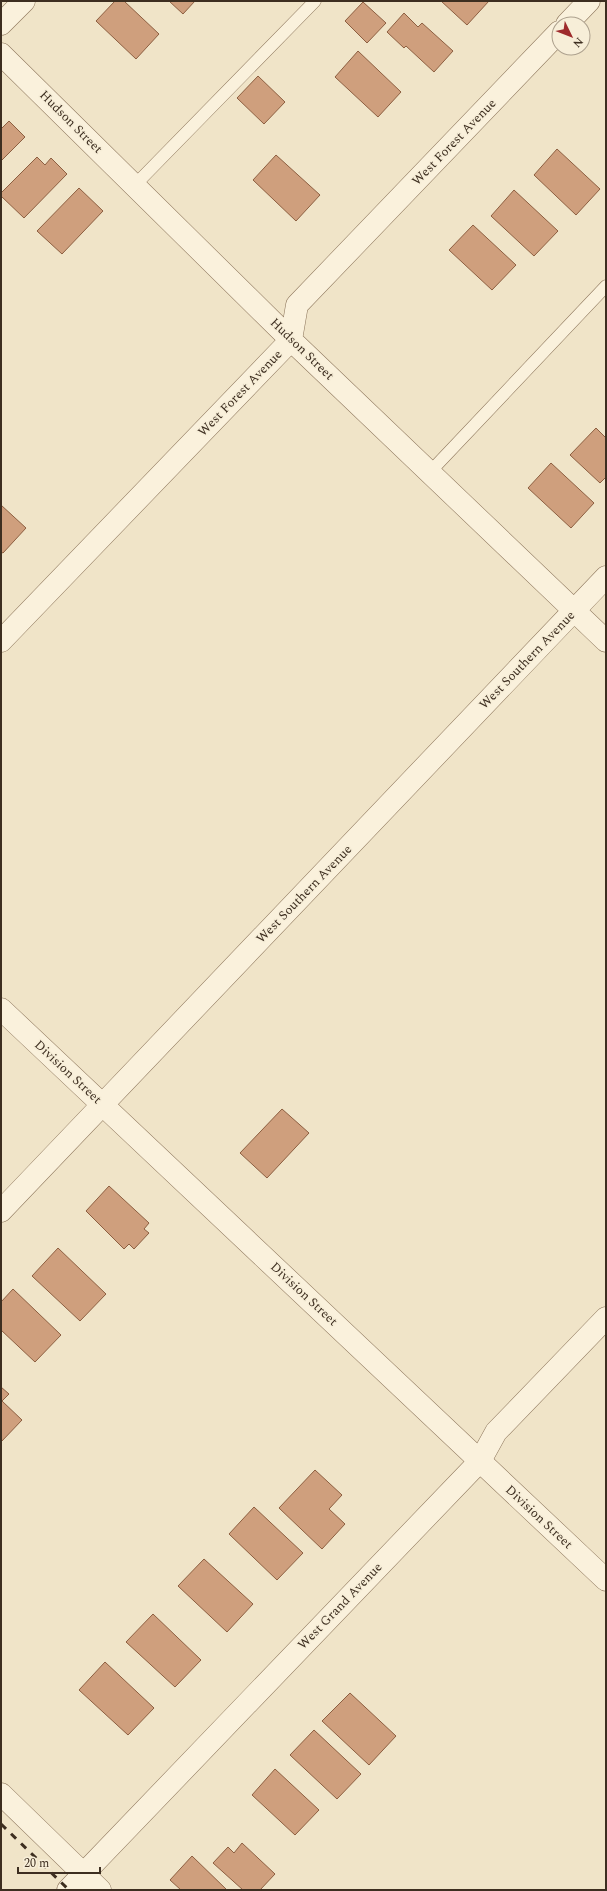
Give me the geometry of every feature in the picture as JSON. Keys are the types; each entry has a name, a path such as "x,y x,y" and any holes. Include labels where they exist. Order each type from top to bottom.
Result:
{"street":[{"path":"1,24 24,1"},
{"path":"575,16 589,1"},
{"name":"West Forest Avenue","path":"1,641 291,340 297,305 551,40"},
{"name":"Hudson Street","path":"1,54 291,340 606,641"},
{"name":"West Southern Avenue","path":"1,1211 606,577"},
{"name":"Division Street","path":"1,1009 606,1580"},
{"name":"West Grand Avenue","path":"68,1890 480,1461 496,1432 606,1318"},
{"path":"1,1794 100,1890"}],"lane":[{"path":"135,185 315,1"},
{"path":"430,472 606,286"}],"building":[{"path":"115,1 124,1 159,34 136,59 96,21"},
{"path":"169,1 195,1 183,14"},
{"path":"441,1 489,1 467,25"},
{"path":"363,2 386,23 367,43 345,21"},
{"path":"404,13 418,27 422,23 453,51 434,72 406,46 404,48 387,32"},
{"path":"358,51 401,92 378,117 335,77"},
{"path":"258,76 285,102 264,124 237,98"},
{"path":"9,121 25,137 1,161 1,126 2,128"},
{"path":"557,149 600,189 576,215 534,175"},
{"path":"276,155 320,195 296,221 253,180"},
{"path":"37,157 45,165 51,158 67,174 24,218 1,196 1,193"},
{"path":"79,188 103,211 62,254 37,231"},
{"path":"514,190 558,231 534,256 491,216"},
{"path":"473,225 516,265 492,290 449,250"},
{"path":"596,428 606,438 606,477 600,483 570,455"},
{"path":"551,463 594,503 571,528 528,488"},
{"path":"1,505 26,528 3,553 1,552"},
{"path":"282,1109 309,1133 267,1178 240,1153"},
{"path":"109,1186 149,1223 144,1229 149,1233 134,1249 129,1244 124,1249 86,1211"},
{"path":"58,1248 106,1294 80,1321 32,1276"},
{"path":"13,1289 61,1335 35,1362 1,1330 1,1302"},
{"path":"1,1387 9,1394 2,1401 22,1420 1,1442"},
{"path":"315,1470 342,1495 329,1509 345,1524 322,1549 279,1508"},
{"path":"254,1507 303,1553 277,1580 229,1534"},
{"path":"204,1559 253,1604 227,1632 178,1586"},
{"path":"153,1614 201,1660 175,1687 126,1642"},
{"path":"105,1662 154,1708 128,1735 79,1690"},
{"path":"350,1693 396,1736 369,1765 322,1721"},
{"path":"314,1730 361,1774 337,1799 290,1755"},
{"path":"275,1769 319,1810 295,1835 252,1795"},
{"path":"242,1843 275,1874 260,1890 243,1890 213,1863 228,1847 234,1853"},
{"path":"192,1856 227,1890 181,1890 170,1880"}],"railway":[{"path":"1,1824 69,1890"}]}
